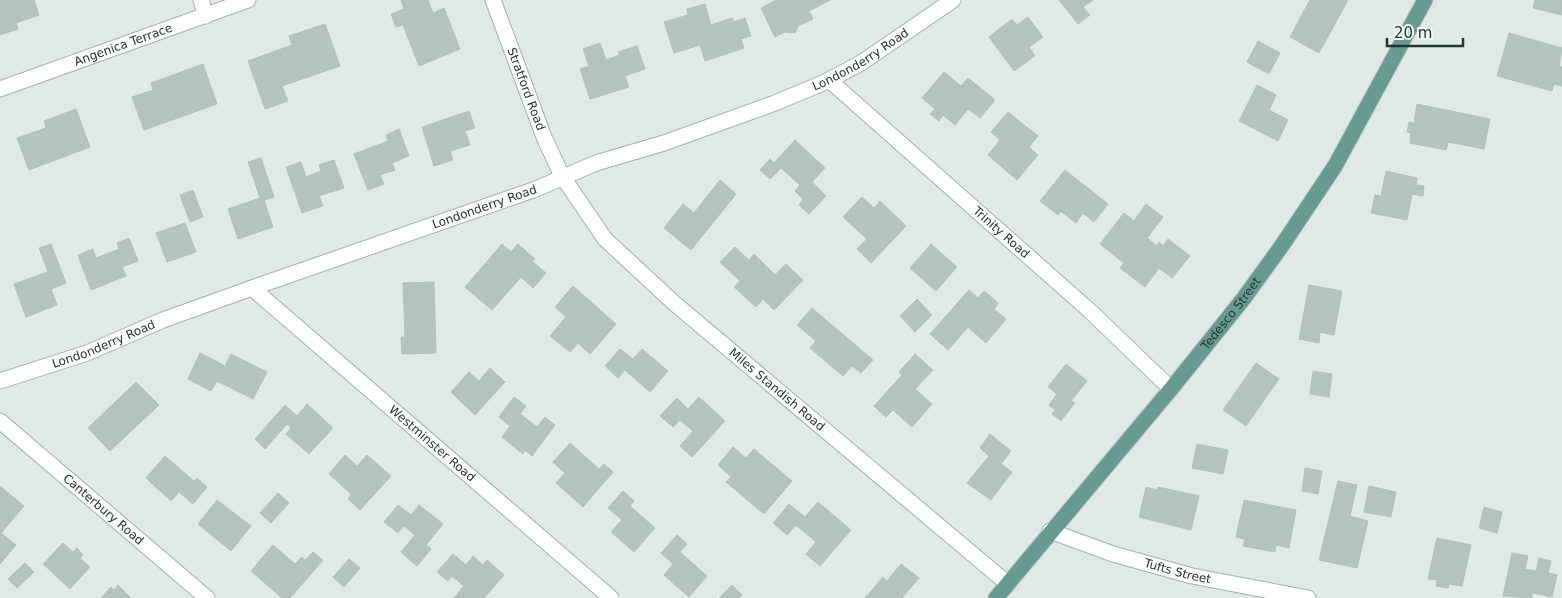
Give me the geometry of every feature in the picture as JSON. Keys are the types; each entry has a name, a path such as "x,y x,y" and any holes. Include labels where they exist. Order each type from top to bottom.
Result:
{"main road":[{"name":"Tedesco Street","path":"996,598 1244,298 1316,194 1363,116 1425,0"}],"street":[{"path":"201,0 206,16"},
{"name":"Angenica Terrace","path":"0,89 248,0"},
{"name":"Stratford Road","path":"493,0 540,128 563,178"},
{"name":"Londonderry Road","path":"0,381 86,353 163,320 354,254 563,178 596,164 664,143 775,103 829,80 904,35 953,0"},
{"name":"Trinity Road","path":"829,80 1090,311 1170,389"},
{"name":"Miles Standish Road","path":"563,178 605,238 635,268 740,360 1008,584"},
{"name":"Westminster Road","path":"252,288 611,598"},
{"name":"Canterbury Road","path":"0,421 207,598"},
{"name":"Tufts Street","path":"1050,531 1113,554 1192,576 1308,598"}],"building":[{"path":"0,0 34,0 39,15 16,23 18,29 0,35"},
{"path":"401,0 428,0 433,13 444,8 460,49 419,66 403,25 396,27 391,14 404,9"},
{"path":"776,0 830,0 809,11 813,19 798,26 795,33 785,32 775,37 761,8"},
{"path":"1059,0 1093,0 1083,7 1090,15 1078,24"},
{"path":"1310,0 1348,0 1319,53 1290,37"},
{"path":"1535,0 1562,0 1562,15 1533,8"},
{"path":"705,4 711,25 732,18 734,22 745,18 751,36 741,39 744,48 705,61 700,45 674,53 664,22 688,15 687,9"},
{"path":"1028,17 1043,37 1029,47 1035,56 1014,71 989,37 1012,19 1017,25"},
{"path":"325,24 340,66 282,86 288,101 265,109 248,61 292,45 289,36"},
{"path":"1509,33 1562,48 1559,66 1562,67 1562,86 1554,84 1552,91 1497,76"},
{"path":"1258,41 1280,53 1269,74 1247,62"},
{"path":"600,43 606,60 620,55 618,52 637,46 645,69 625,76 629,87 590,99 580,69 589,66 583,49"},
{"path":"203,64 217,104 144,130 132,97 153,90 151,83"},
{"path":"944,72 961,86 968,78 995,100 980,118 968,109 955,125 943,115 939,121 930,114 935,109 922,98"},
{"path":"1257,85 1276,95 1269,110 1288,120 1278,141 1239,121"},
{"path":"1417,104 1490,119 1484,149 1448,142 1446,150 1410,143 1411,133 1407,132 1409,122 1414,123"},
{"path":"76,109 90,147 29,170 17,138 46,128 44,121"},
{"path":"469,111 475,128 465,131 470,145 450,151 453,160 434,166 422,127"},
{"path":"1008,112 1038,136 1029,147 1038,155 1017,180 988,155 1000,140 991,132"},
{"path":"399,129 409,156 392,163 395,170 380,175 384,184 368,190 354,154 388,141 386,135"},
{"path":"795,140 825,168 812,182 826,196 809,214 799,205 803,199 795,191 800,185 781,168 770,179 760,170 770,159 774,163"},
{"path":"261,158 274,197 264,200 273,227 238,239 228,209 260,198 248,162"},
{"path":"334,160 344,188 319,196 323,206 302,213 286,167 301,162 306,177 321,171 319,165"},
{"path":"1065,170 1108,204 1094,222 1083,213 1076,223 1061,211 1058,215 1040,201"},
{"path":"1386,171 1417,178 1416,185 1424,186 1423,196 1412,194 1407,220 1371,213 1375,195 1381,196"},
{"path":"720,180 736,194 691,250 664,228 683,204 694,213"},
{"path":"193,190 203,217 190,222 180,195"},
{"path":"862,197 874,208 880,201 906,226 871,263 857,249 867,239 843,217"},
{"path":"1146,204 1163,217 1147,238 1157,246 1159,242 1163,246 1168,239 1190,256 1172,278 1159,268 1145,287 1120,268 1124,263 1100,244 1124,213 1134,221"},
{"path":"185,223 196,252 167,262 156,233"},
{"path":"129,238 138,261 122,267 126,276 91,290 78,255 93,249 96,258 119,249 117,243"},
{"path":"51,244 66,283 51,289 57,305 26,317 14,284 48,272 39,248"},
{"path":"502,244 511,252 518,244 535,259 532,261 546,273 533,288 521,277 492,310 465,287"},
{"path":"931,244 957,267 936,291 910,268"},
{"path":"735,247 749,260 754,254 775,275 786,264 803,280 774,310 763,299 756,307 734,287 740,281 720,262"},
{"path":"434,282 436,353 402,354 401,337 405,337 403,283"},
{"path":"1309,285 1342,291 1334,335 1320,332 1319,343 1299,339"},
{"path":"573,286 616,324 590,354 578,343 570,352 550,336 566,317 555,307"},
{"path":"969,290 978,298 984,291 998,303 994,309 1006,319 986,343 968,327 948,350 930,334"},
{"path":"917,299 932,315 915,332 900,316"},
{"path":"812,308 873,360 861,373 852,366 843,376 810,348 816,341 797,325"},
{"path":"620,349 633,359 642,349 668,371 650,392 625,370 618,378 605,366"},
{"path":"200,353 225,366 231,354 267,372 253,399 217,381 211,391 188,379"},
{"path":"915,354 933,370 915,389 932,404 912,427 893,410 886,417 874,406 902,375 899,372"},
{"path":"1256,363 1279,379 1246,426 1223,410"},
{"path":"1066,364 1087,381 1071,401 1075,403 1061,421 1052,414 1055,410 1049,405 1057,394 1048,387"},
{"path":"490,368 505,382 475,415 451,392 469,372 479,381"},
{"path":"1313,371 1332,374 1329,397 1310,394"},
{"path":"136,382 159,405 110,451 88,428"},
{"path":"514,397 526,406 520,414 537,427 545,417 555,425 532,456 525,450 523,454 502,437 510,426 499,417"},
{"path":"699,397 725,421 692,457 680,446 693,431 680,420 673,427 660,416 677,398 688,409"},
{"path":"307,404 333,428 309,454 286,434 291,428 287,424 265,449 255,439 285,405 297,416"},
{"path":"990,434 1011,451 1001,464 1012,472 991,500 967,483 989,456 980,448"},
{"path":"570,443 599,469 604,464 613,472 583,507 556,483 565,473 553,462"},
{"path":"1197,444 1228,450 1223,474 1192,468"},
{"path":"733,447 746,458 754,449 792,481 764,514 726,482 731,477 718,465"},
{"path":"345,455 357,466 367,455 391,476 360,510 348,499 351,494 329,474"},
{"path":"165,456 194,481 197,478 207,487 193,504 179,492 171,501 146,478"},
{"path":"1305,468 1322,471 1318,494 1302,491"},
{"path":"1338,481 1357,485 1350,516 1368,521 1357,568 1319,560"},
{"path":"0,486 24,506 1,533 16,545 0,564"},
{"path":"1369,486 1396,492 1391,517 1364,512"},
{"path":"1146,487 1157,490 1158,487 1199,496 1191,530 1139,517"},
{"path":"623,491 634,501 630,506 655,528 634,552 611,532 622,520 608,508"},
{"path":"278,493 289,503 271,523 260,513"},
{"path":"217,500 251,526 231,551 198,524"},
{"path":"1244,500 1296,510 1289,548 1276,545 1275,552 1243,546 1245,539 1236,537"},
{"path":"818,502 851,530 820,566 806,554 816,542 796,525 787,535 773,523 789,504 805,517"},
{"path":"398,505 411,515 419,505 443,524 426,545 431,549 417,566 401,552 415,535 404,526 398,533 384,522"},
{"path":"1484,507 1502,512 1497,533 1479,528"},
{"path":"677,535 687,544 680,552 707,576 689,597 664,575 673,564 661,553"},
{"path":"1437,538 1471,545 1462,586 1449,584 1448,588 1436,586 1437,580 1428,579"},
{"path":"63,543 73,552 77,548 83,555 80,558 90,567 70,589 43,564"},
{"path":"273,545 295,564 302,557 305,560 313,552 323,560 290,598 282,598 251,571"},
{"path":"1512,553 1528,556 1525,569 1536,571 1539,558 1551,561 1548,573 1557,575 1552,597 1533,593 1531,598 1503,596"},
{"path":"453,554 466,565 473,556 483,565 487,560 504,575 484,598 454,598 464,586 452,576 448,581 437,572"},
{"path":"349,559 360,568 344,587 333,577"},
{"path":"25,563 34,572 17,588 8,579"},
{"path":"901,564 919,578 902,598 865,598 883,577 887,581"},
{"path":"118,585 131,598 101,598 111,587 114,590"},
{"path":"732,585 742,595 739,598 719,598"}]}
